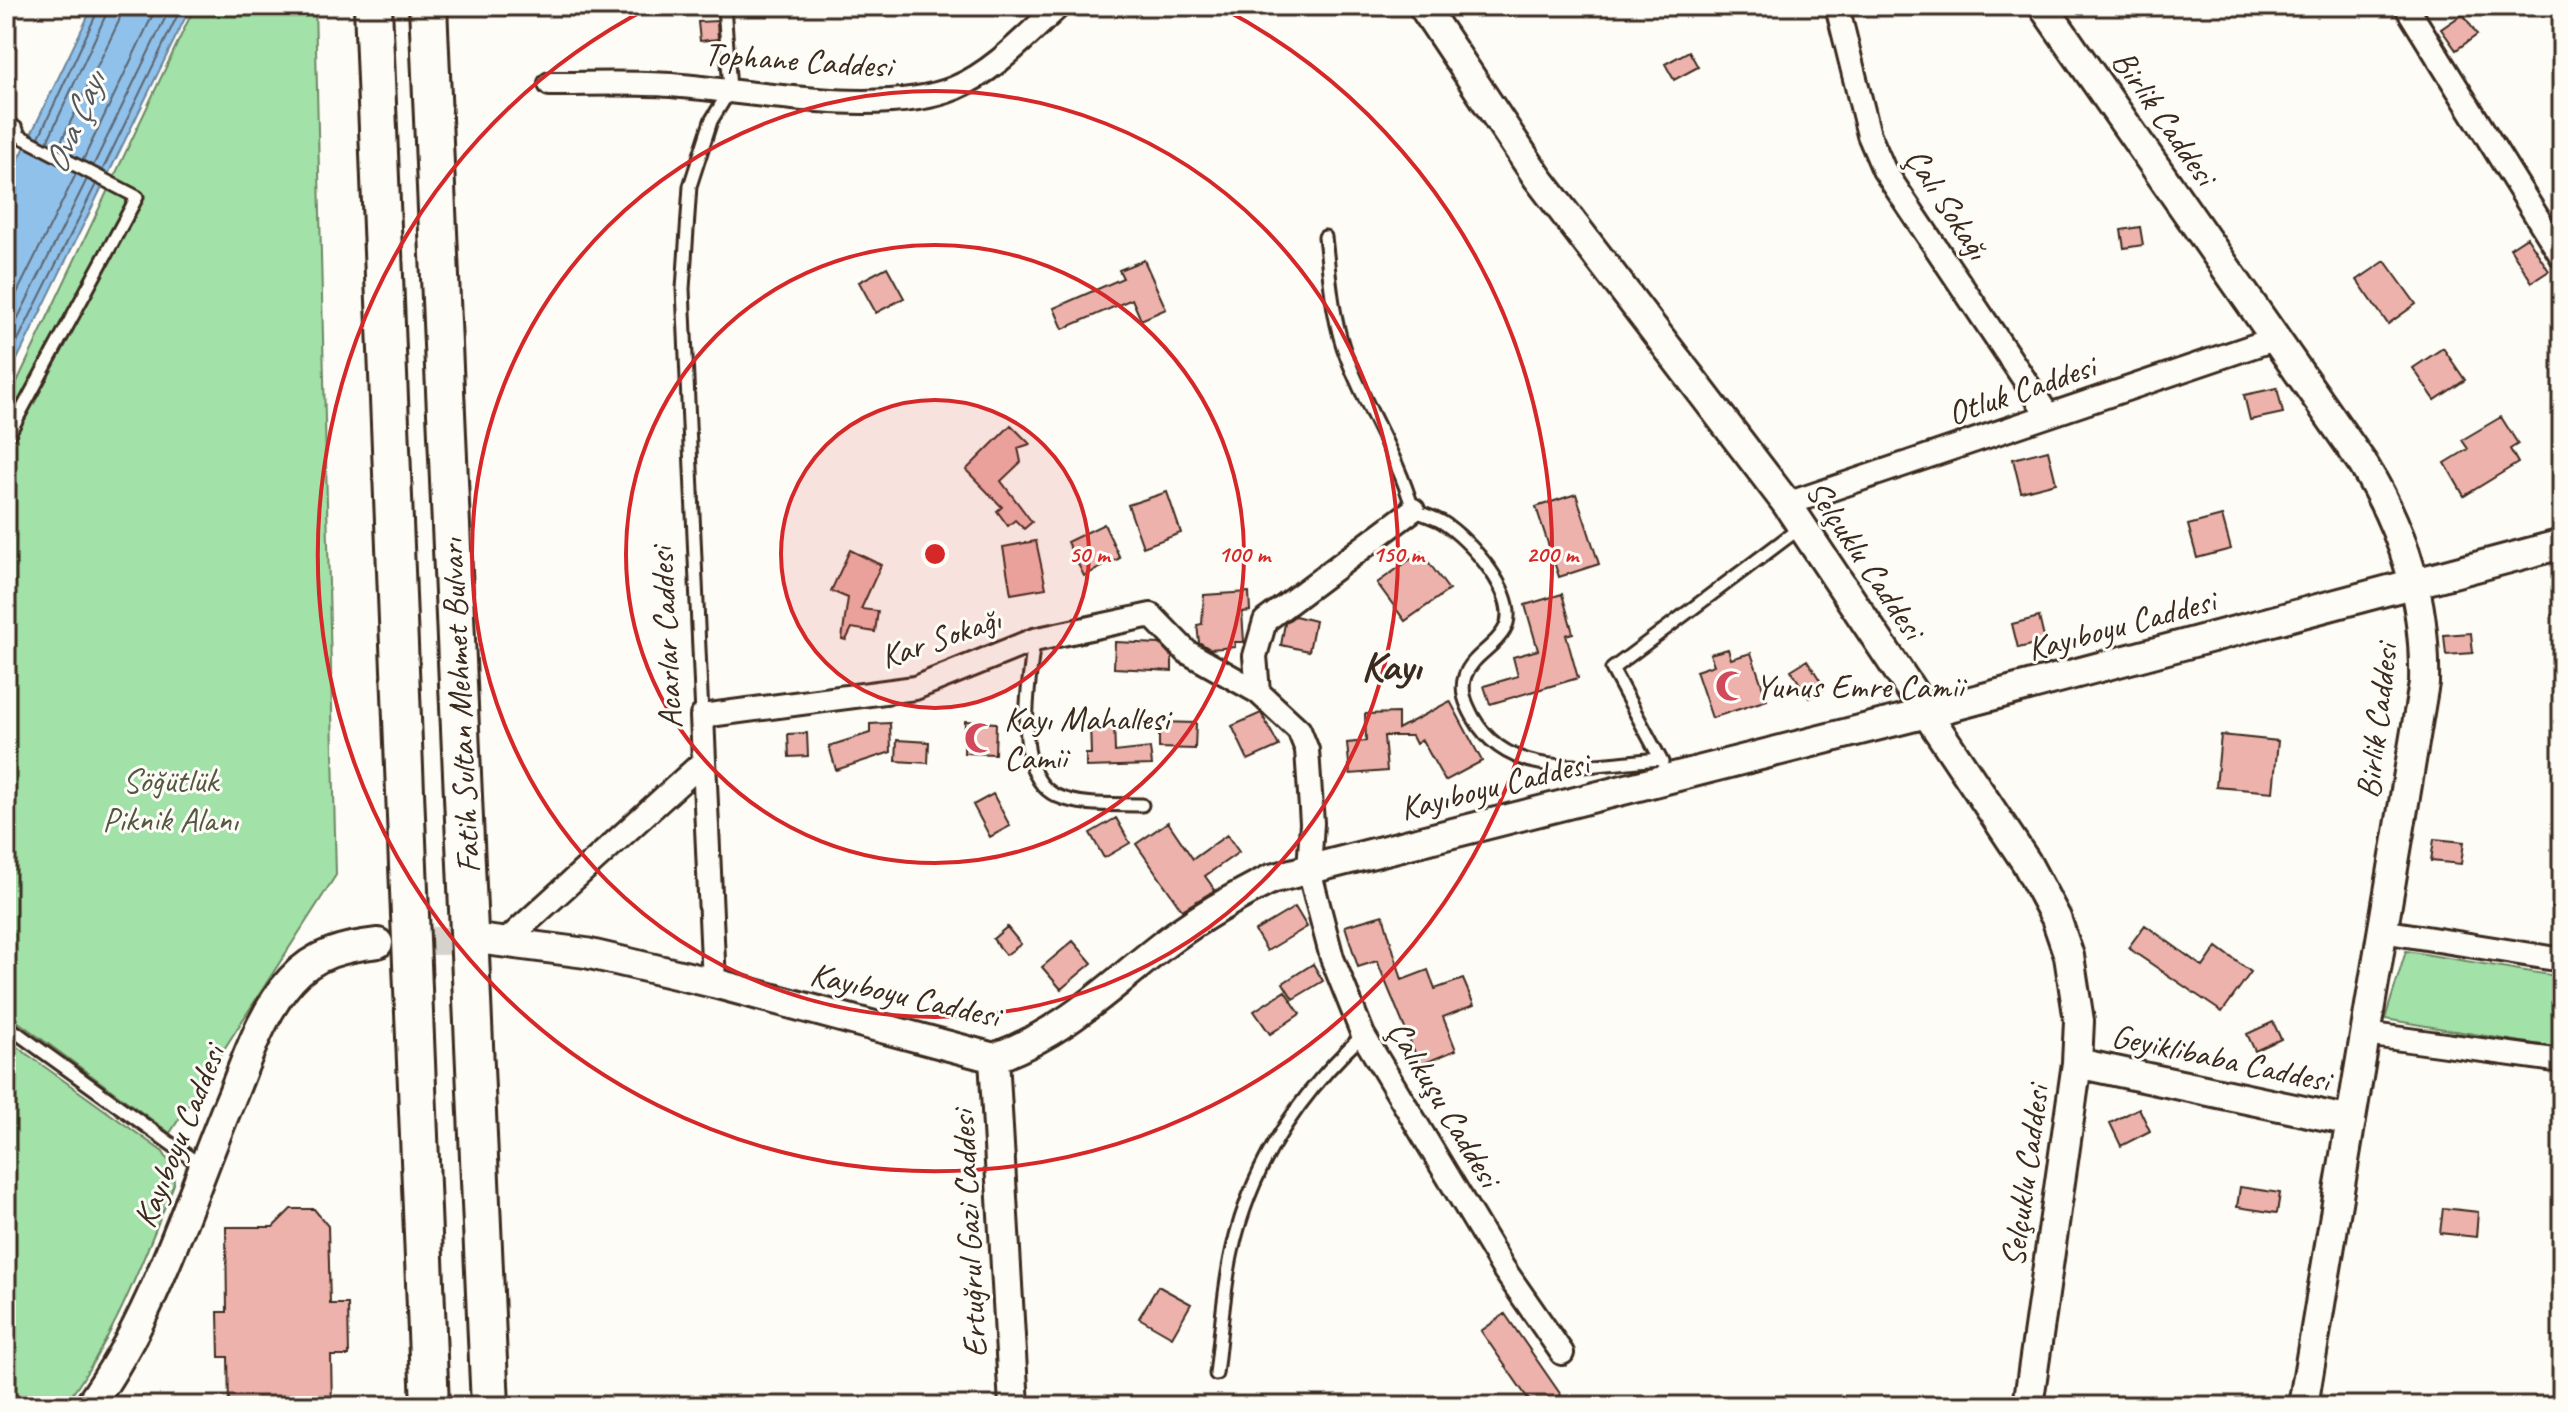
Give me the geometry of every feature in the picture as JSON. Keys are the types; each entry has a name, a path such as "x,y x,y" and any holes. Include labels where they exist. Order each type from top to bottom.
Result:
{"highway":[{"name":"Fatih Sultan Mehmet Bulvarı","path":"373,6 430,1406"},
{"name":"Fatih Sultan Mehmet Bulvarı","path":"428,6 490,1406"}],"street":[{"name":"Tophane Caddesi","path":"550,84 667,84 852,101 909,100 954,89 990,68 1059,6"},
{"name":"Selçuklu Caddesi","path":"1423,6 1538,178 1794,515 2026,862 2056,918 2076,984 2077,1063 2028,1406"},
{"name":"Çalı Sokağı","path":"1837,6 1869,135 1884,170 2048,415"},
{"name":"Birlik Caddesi","path":"2043,6 2277,338 2385,501 2402,539 2422,620 2424,683 2303,1406"},
{"path":"2406,6 2555,233 2562,257"},
{"name":"Otluk Caddesi","path":"1794,515 2048,415 2277,338"},
{"path":"1258,692 1255,656 1265,621 1413,510"},
{"name":"Kayıboyu Caddesi","path":"495,941 586,953 714,983 994,1058 1032,1045 1059,1029 1170,939 1225,902 1271,879 1665,768 1927,713 2562,544"},
{"name":"Kar Sokağı","path":"702,716 915,688 1034,640 1151,615"},
{"name":"Çalıkuşu Caddesi","path":"1151,615 1206,665 1258,692 1299,730 1307,750 1312,823 1309,870 1332,958 1363,1035 1503,1268 1562,1353"},
{"name":"Acarlar Caddesi","path":"702,716 714,983"},
{"path":"495,941 704,761"},
{"path":"2382,931 2562,960"},
{"name":"Kayıboyu Caddesi","path":"89,1406 131,1340 154,1293 261,1029 291,980 332,950 378,943"},
{"path":"2365,1034 2562,1061"},
{"name":"Ertuğrul Gazi Caddesi","path":"994,1058 1014,1406"},
{"name":"Geyiklibaba Caddesi","path":"2077,1063 2351,1121"}],"lane":[{"path":"724,6 730,90"},
{"name":"Acarlar Caddesi","path":"702,716 683,289 690,186 711,121 730,90"},
{"path":"6,439 137,197 9,131"},
{"path":"1325,237 1336,325 1346,356 1406,486 1413,510 1442,522 1463,540 1502,587 1508,607 1504,630 1472,664 1464,678 1463,696 1484,735 1508,755 1532,764 1665,768 1612,669 1794,515"},
{"path":"1034,640 1026,733 1031,763 1038,780 1054,795 1072,801 1142,805"},
{"path":"6,1025 203,1167"},
{"path":"1216,1374 1232,1252 1256,1175 1272,1144 1312,1086 1363,1035"}],"green space":[{"name":"Söğütlük Piknik Alanı","path":"195,6 315,6 336,875 170,1133 6,1013 6,405"},
{"path":"2406,951 2562,977 2562,1049 2385,1019"},
{"path":"6,1039 163,1152 173,1169 174,1184 139,1271 98,1354 64,1406 6,1406"}],"water":[{"name":"Ova Çayı","path":"93,6 191,6 6,382 6,186"}],"building":[{"path":"2463,14 2477,35 2456,50 2441,29"},
{"path":"717,21 718,39 700,41 698,22"},
{"path":"1689,51 1698,67 1674,80 1665,64"},
{"path":"2140,227 2143,245 2124,248 2121,230"},
{"path":"2527,237 2549,271 2532,282 2510,248"},
{"path":"1144,260 1166,309 1141,320 1132,299 1063,329 1054,308 1123,278 1119,270"},
{"path":"2385,261 2416,304 2388,324 2357,280"},
{"path":"887,267 904,298 876,313 859,282"},
{"path":"2443,348 2465,380 2435,400 2413,368"},
{"path":"2277,388 2283,413 2250,420 2244,395"},
{"path":"2501,417 2518,444 2510,449 2518,463 2464,496 2445,463 2468,449 2462,440"},
{"path":"1011,425 1030,444 1018,448 1021,462 1001,481 1032,522 1024,529 1015,520 1008,526 997,511 1002,507 966,470"},
{"path":"2048,450 2056,483 2021,492 2013,459"},
{"path":"1167,492 1181,533 1143,547 1128,505"},
{"path":"1576,494 1599,564 1559,577 1536,507"},
{"path":"2222,516 2231,549 2197,558 2188,525"},
{"path":"1104,524 1120,558 1084,576 1067,542"},
{"path":"1036,541 1046,588 1011,594 1003,547"},
{"path":"850,550 881,565 861,609 878,611 875,632 852,628 846,640 842,639 848,598 831,591"},
{"path":"1421,552 1449,590 1405,621 1377,583"},
{"path":"1249,592 1250,611 1242,612 1244,642 1235,642 1235,647 1210,649 1199,642 1197,625 1202,624 1204,595"},
{"path":"1562,594 1573,633 1566,635 1578,678 1490,704 1484,686 1518,676 1513,657 1538,650 1525,605"},
{"path":"1295,616 1315,621 1309,651 1281,645 1285,623"},
{"path":"2039,617 2045,642 2018,648 2012,624"},
{"path":"2471,633 2473,653 2446,655 2444,635"},
{"path":"1115,642 1160,644 1172,657 1172,671 1114,668"},
{"name":"Yunus Emre Camii","path":"1728,649 1731,659 1751,653 1767,700 1712,718 1696,671 1714,665 1710,654"},
{"path":"1807,660 1825,688 1809,698 1791,670"},
{"path":"1450,701 1482,761 1445,781 1422,740 1416,744 1412,736 1384,736 1387,771 1350,774 1347,743 1366,741 1365,714 1398,713 1398,729"},
{"path":"1261,713 1279,746 1248,760 1232,726"},
{"name":"Kayı Mahallesi Camii","path":"965,721 996,723 995,754 964,753"},
{"path":"1114,722 1115,752 1150,748 1152,765 1086,767 1086,754 1091,754 1090,723"},
{"path":"1159,722 1196,723 1195,749 1159,748"},
{"path":"890,723 891,752 836,770 829,746 870,733 870,724"},
{"path":"807,733 808,756 789,757 788,734"},
{"path":"2221,735 2278,741 2273,792 2216,787"},
{"path":"897,740 929,742 928,763 896,761"},
{"path":"993,794 1010,826 990,837 973,805"},
{"path":"1116,818 1130,843 1104,858 1090,833"},
{"path":"1168,822 1193,859 1227,835 1239,852 1205,876 1215,890 1182,910 1136,844"},
{"path":"2434,839 2464,842 2461,864 2431,861"},
{"path":"1295,907 1307,927 1267,951 1255,931"},
{"path":"1383,915 1402,980 1428,970 1435,989 1463,979 1474,1005 1443,1017 1456,1050 1420,1065 1377,961 1358,967 1345,926"},
{"path":"2145,925 2203,967 2217,947 2251,972 2222,1012 2128,948"},
{"path":"1007,927 1021,944 1006,955 993,939"},
{"path":"1073,941 1092,963 1061,989 1042,967"},
{"path":"1313,964 1323,981 1293,999 1283,983"},
{"path":"1285,991 1300,1014 1270,1034 1254,1011"},
{"path":"2273,1022 2281,1039 2255,1051 2247,1034"},
{"path":"2139,1108 2150,1131 2121,1146 2110,1123"},
{"path":"2240,1187 2280,1193 2277,1213 2237,1207"},
{"path":"2443,1208 2478,1212 2476,1237 2440,1233"},
{"path":"291,1209 314,1209 328,1226 330,1304 348,1304 349,1356 331,1356 332,1406 229,1406 228,1357 219,1357 218,1312 227,1312 226,1227 273,1227"},
{"path":"1158,1286 1191,1304 1172,1337 1139,1318"},
{"path":"1505,1314 1561,1395 1546,1406 1533,1406 1481,1331"}],"tunnel":[{"path":"390,942 485,940"}],"place":[{"name":"Yunus Emre Camii","path":"1731,686"},
{"name":"Kayı Mahallesi Camii","path":"980,738"}],"district":[{"name":"Kayı","path":"1391,665"}]}
